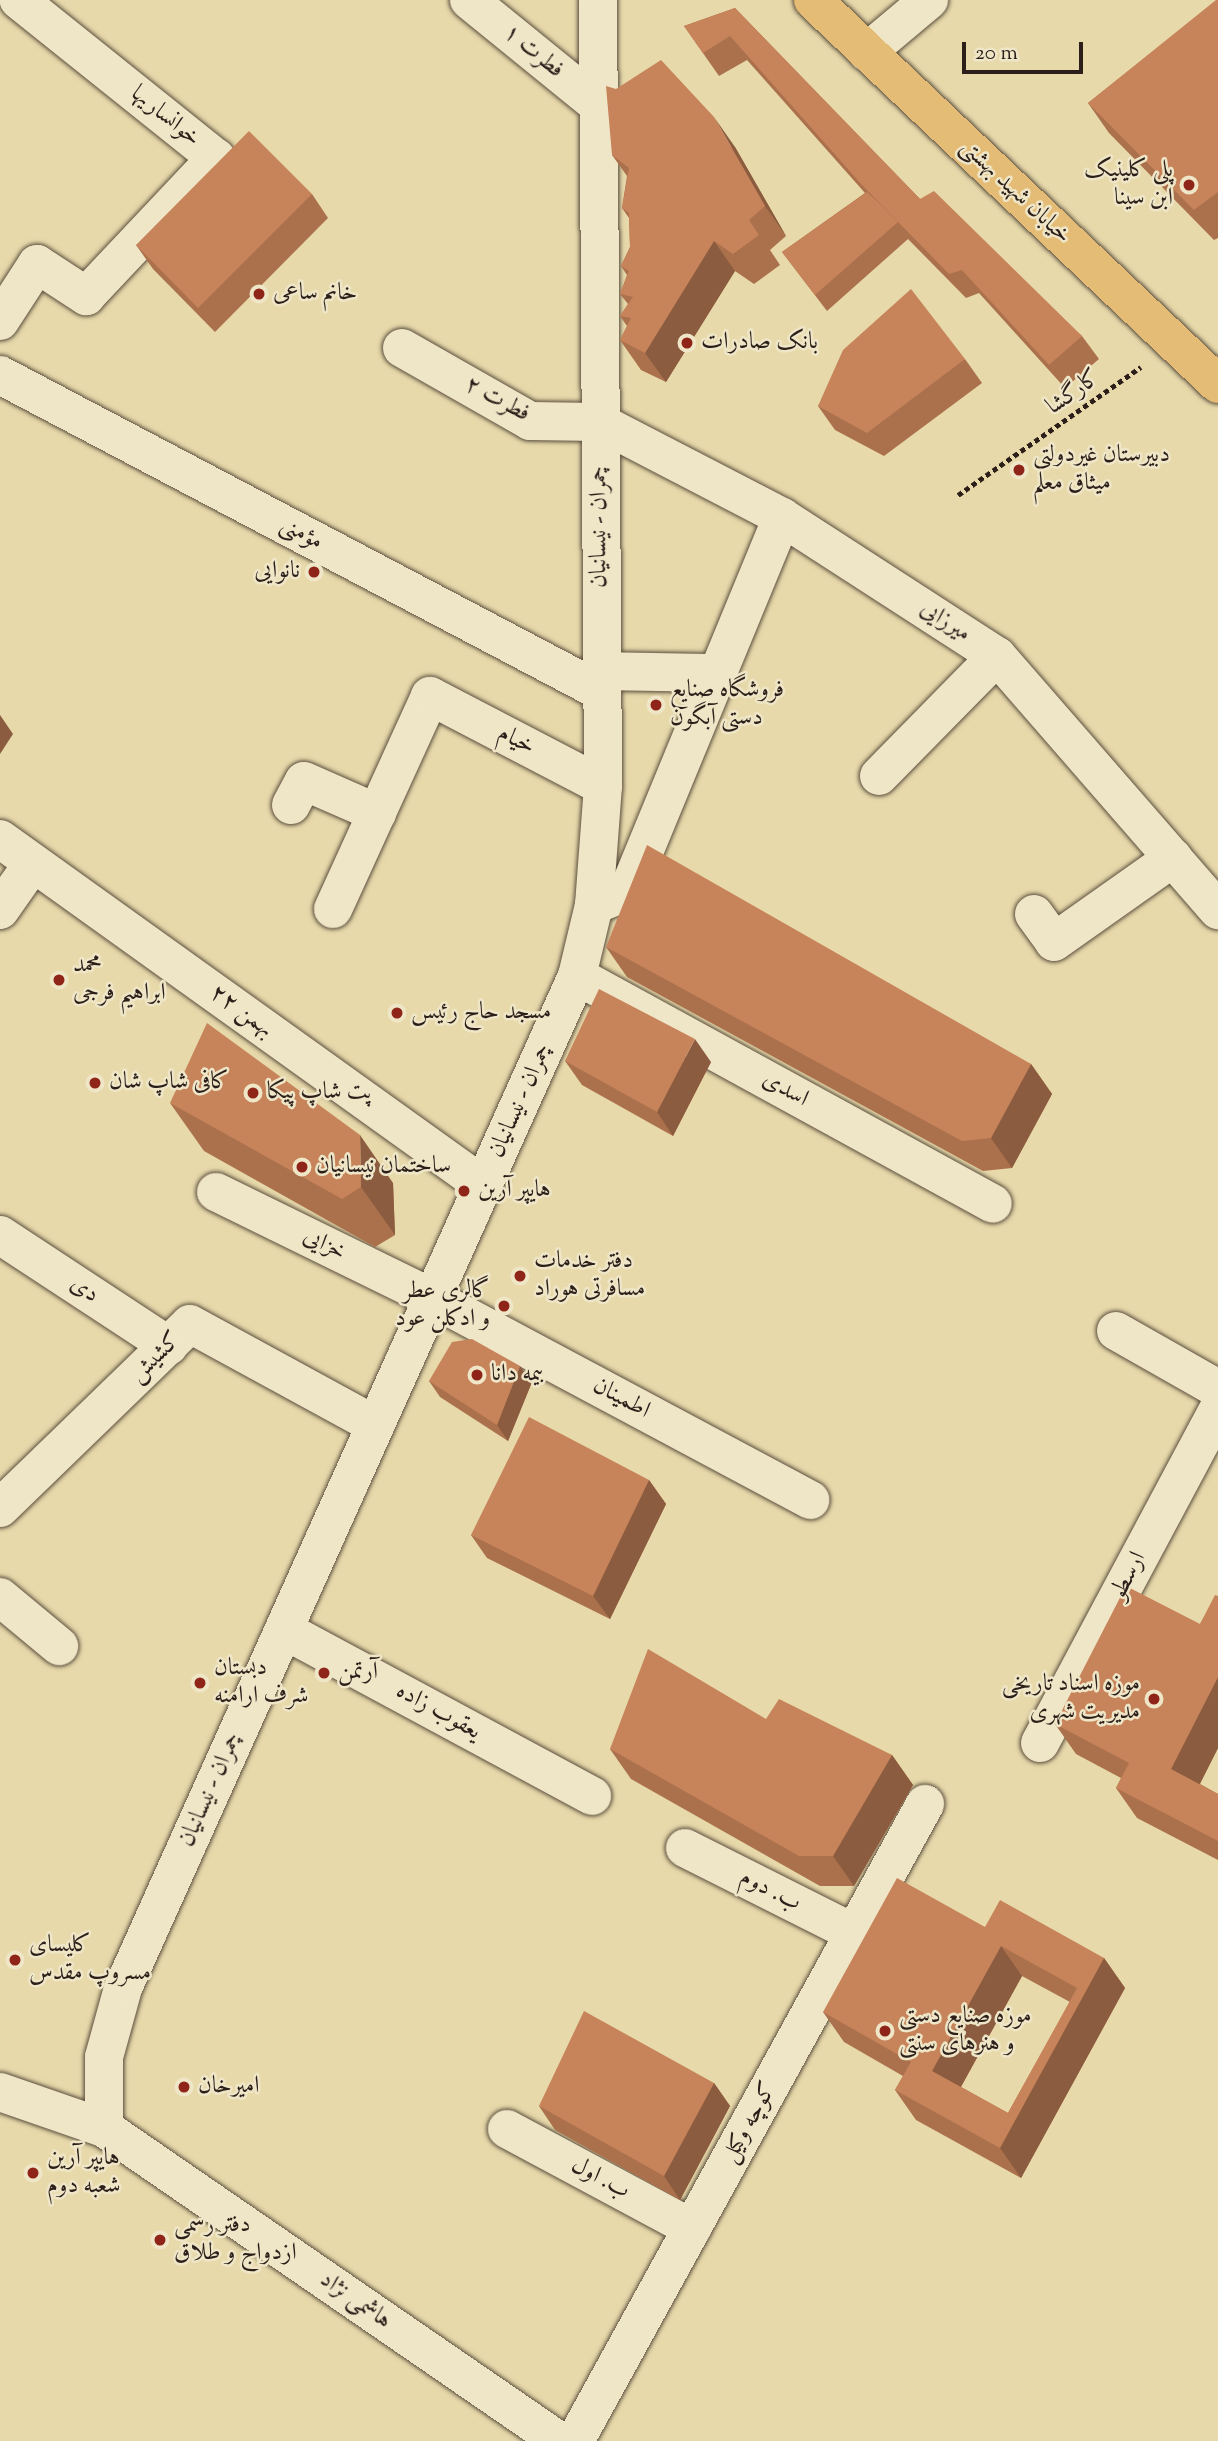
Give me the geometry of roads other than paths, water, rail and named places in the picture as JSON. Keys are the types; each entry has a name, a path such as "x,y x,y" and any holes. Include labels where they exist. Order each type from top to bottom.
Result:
{"main road":[{"name":"خیابان شهید بهشتی","path":"813,0 1218,384"}],"street":[{"name":"خوانساریها","path":"0,321 37,264 86,296 216,158 19,0"},
{"name":"فطرت ۱","path":"469,0 597,104"},
{"name":"چمران - نیسانیان","path":"104,2128 104,2057 122,1988 577,976 594,905 603,786 598,0"},
{"path":"867,52 929,0"},
{"name":"فطرت ۲","path":"402,348 530,421 600,422"},
{"name":"مؤمنی","path":"0,375 601,682"},
{"name":"میرزایی","path":"600,422 782,517 997,656 1218,910"},
{"path":"594,905 628,891 782,517"},
{"path":"879,776 997,656"},
{"path":"601,682 718,673"},
{"name":"خیام","path":"376,813 430,696 603,786"},
{"path":"291,805 304,781 376,813 333,909"},
{"name":"۲۲ بهمن","path":"0,839 483,1185"},
{"path":"1034,914 1054,942 1173,858"},
{"path":"0,910 33,863"},
{"name":"اسدی","path":"577,976 669,1033 993,1204"},
{"name":"خزایی","path":"216,1192 432,1298"},
{"name":"دی","path":"0,1235 169,1346"},
{"name":"اطمینان","path":"432,1298 810,1500"},
{"name":"کشیش","path":"0,1508 190,1324 375,1425"},
{"path":"1116,1331 1218,1389"},
{"name":"ارسطو","path":"1040,1743 1218,1409"},
{"path":"0,1597 59,1646"},
{"name":"یعقوب زاده","path":"284,1630 592,1796"},
{"name":"کوچه وکیل","path":"575,2441 925,1804"},
{"name":"ب. دوم","path":"685,1848 854,1933"},
{"name":"هاشمی نژاد","path":"0,2092 104,2128 559,2441"},
{"name":"ب. اول","path":"507,2129 692,2228"}],"place":[{"name":"پلی کلینیک ابن سینا","path":"1189,185"},
{"name":"خانم ساعی","path":"259,294"},
{"name":"بانک صادرات","path":"687,343"},
{"name":"دبیرستان غیردولتی میثاق معلم","path":"1019,470"},
{"name":"نانوایی","path":"314,572"},
{"name":"فروشگاه صنایع دستی آبگون","path":"656,705"},
{"name":"محمد ابراهیم فرجی","path":"59,980"},
{"name":"مسجد حاج رئیس","path":"397,1013"},
{"name":"کافی شاپ شان","path":"95,1083"},
{"name":"پت شاپ پیکا","path":"253,1093"},
{"name":"ساختمان نیسانیان","path":"302,1167"},
{"name":"هایپر آرین","path":"464,1191"},
{"name":"دفتر خدمات مسافرتی هوراد","path":"520,1276"},
{"name":"گالری عطر و ادکلن عود","path":"504,1306"},
{"name":"بیمه دانا","path":"477,1375"},
{"name":"آرتمن","path":"324,1673"},
{"name":"دبستان شرف ارامنه","path":"200,1683"},
{"name":"موزه اسناد تاریخی مدیریت شهری","path":"1154,1699"},
{"name":"کلیسای مسروپ مقدس","path":"15,1960"},
{"name":"موزه صنایع دستی و هنرهای سنتی","path":"885,2031"},
{"name":"امیرخان","path":"184,2087"},
{"name":"هایپر آرین شعبه دوم","path":"33,2173"},
{"name":"دفتر رسمی ازدواج و طلاق","path":"160,2240"}]}
